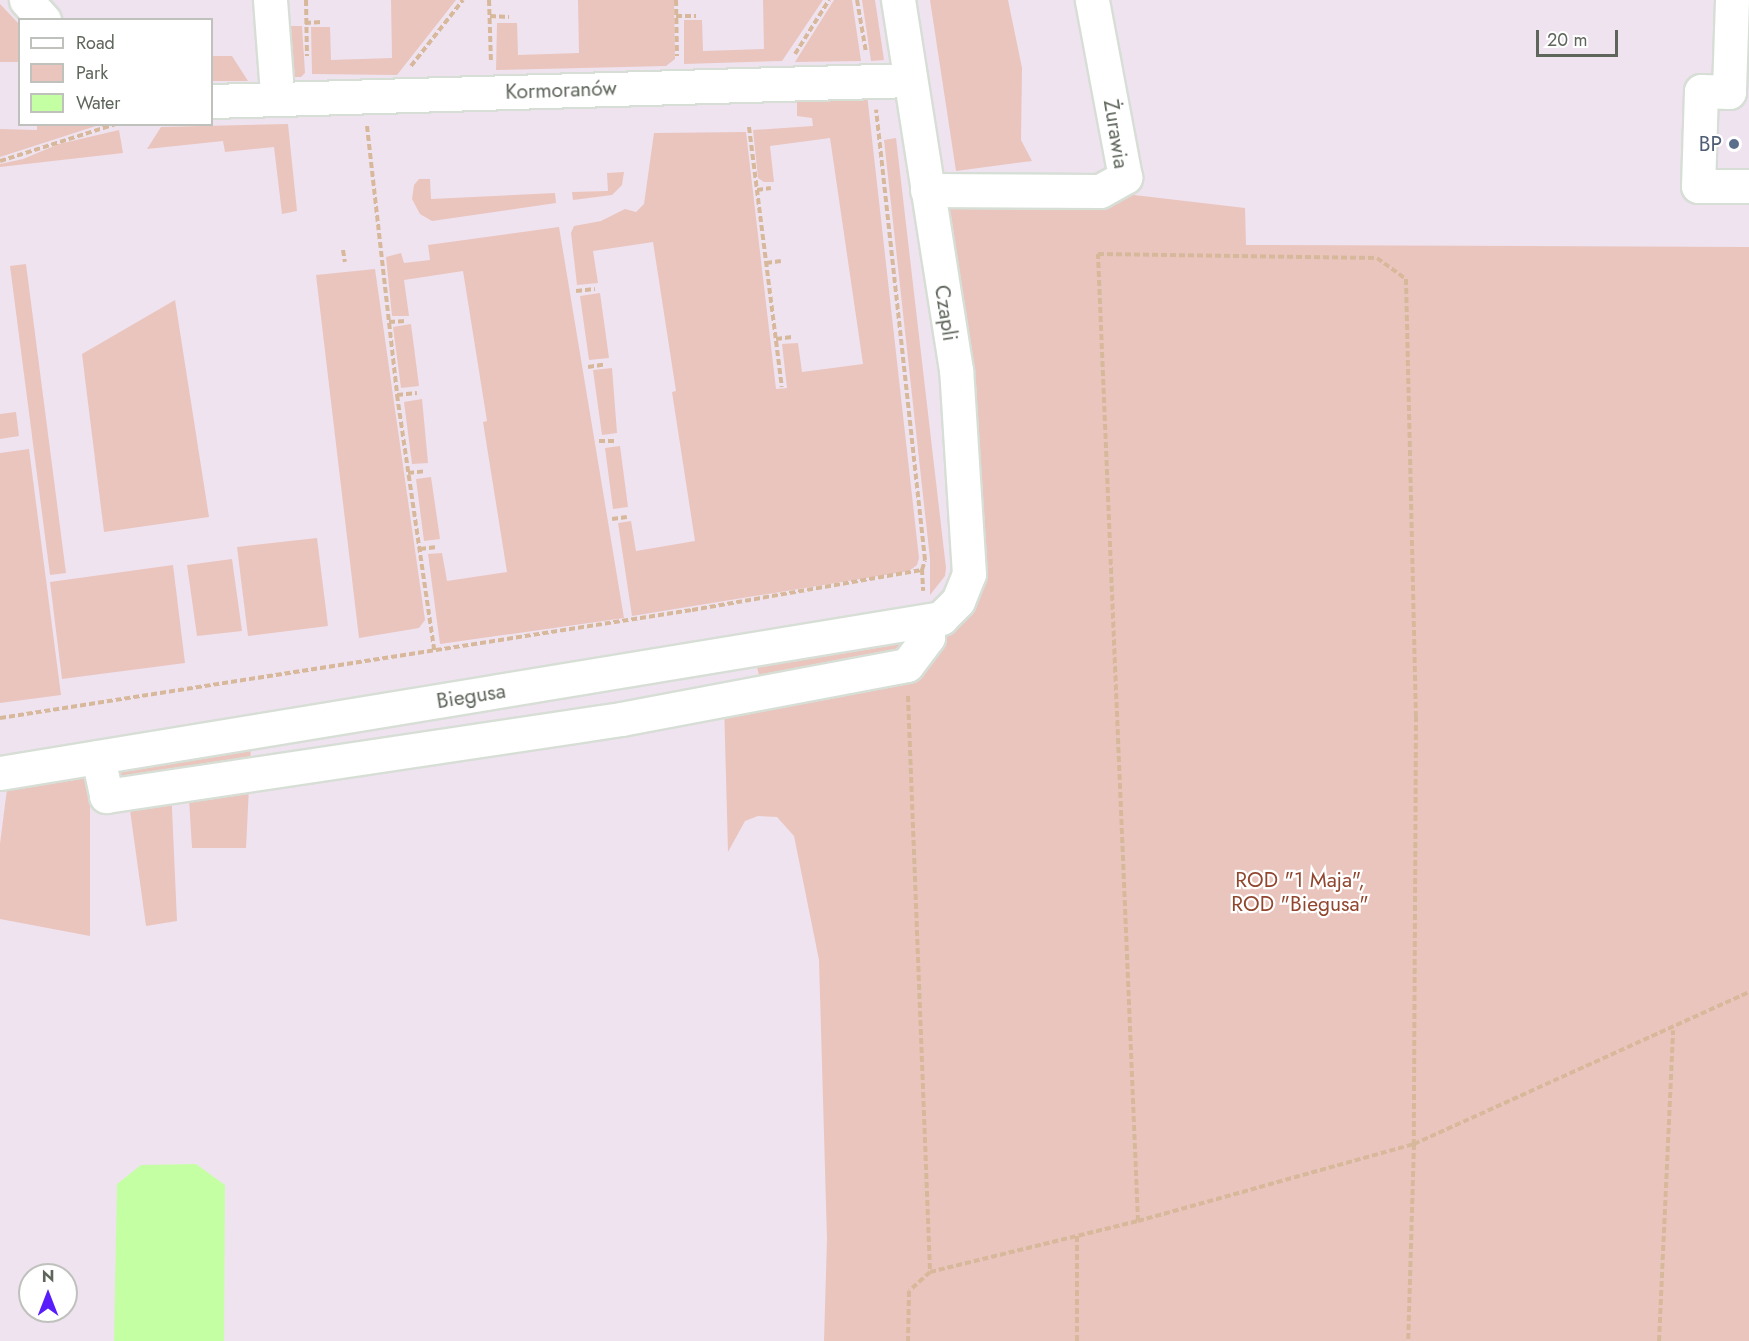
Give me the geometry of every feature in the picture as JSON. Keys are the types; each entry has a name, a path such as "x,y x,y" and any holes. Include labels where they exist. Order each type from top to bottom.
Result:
{"street":[{"path":"26,0 42,18"},
{"path":"270,0 276,80"},
{"name":"Czapli","path":"898,0 956,370 969,574 958,601 930,612"},
{"name":"Żurawia","path":"927,190 1100,191 1125,177 1092,0"},
{"path":"1732,0 1729,92 1701,92 1698,186 1749,186"},
{"name":"Kormoranów","path":"213,101 910,80"},
{"path":"98,757 106,796 599,723 907,665 928,637 930,612"},
{"name":"Biegusa","path":"0,773 930,612"}],"path":[{"path":"306,0 308,69"},
{"path":"406,71 463,0"},
{"path":"489,0 491,64"},
{"path":"676,0 677,59"},
{"path":"793,57 829,0"},
{"path":"857,0 872,81 923,537 922,568 930,612"},
{"path":"490,16 509,17"},
{"path":"676,16 696,16"},
{"path":"306,23 322,22"},
{"path":"366,116 397,395 434,650"},
{"path":"0,161 110,126"},
{"path":"749,127 782,387"},
{"path":"757,190 771,188"},
{"path":"343,250 345,262"},
{"path":"1138,1221 1098,254 1377,258 1396,268 1407,279 1416,716 1414,1144 1408,1341"},
{"path":"766,262 781,261"},
{"path":"576,291 595,289"},
{"path":"389,322 406,321"},
{"path":"776,339 792,337"},
{"path":"588,367 606,364"},
{"path":"397,395 417,393"},
{"path":"599,441 615,441"},
{"path":"408,473 426,471"},
{"path":"612,519 627,517"},
{"path":"420,549 437,548"},
{"path":"0,718 913,574 922,568"},
{"path":"907,665 930,1272"},
{"path":"908,1341 909,1291 930,1272 1138,1221 1414,1144 1673,1030 1749,992"},
{"path":"1659,1341 1673,1030"},
{"path":"1077,1236 1077,1341"}],"green space":[{"path":"391,0 456,0 397,75 312,74 311,27 330,27 331,60 392,58"},
{"path":"578,0 674,0 675,59 666,66 496,70 497,23 517,23 518,55 579,53"},
{"path":"763,0 823,0 782,61 684,64 684,20 702,20 703,51 764,49"},
{"path":"834,0 852,0 861,61 795,62"},
{"path":"862,0 875,0 884,60 871,61"},
{"path":"930,0 1008,0 1022,68 1021,140 1032,161 956,171"},
{"path":"0,4 18,23 18,62 0,62"},
{"path":"288,26 302,26 305,73 301,77 289,77"},
{"path":"213,56 232,56 248,81 213,81"},
{"path":"867,94 919,558 917,565 909,571 632,616 618,523 631,521 636,551 695,541 672,392 676,391 653,242 593,251 598,283 577,285 571,233 574,226 601,221 625,209 636,212 644,204 654,133 746,132 776,389 787,388 782,344 798,343 802,372 863,364 830,138 770,146 774,182 764,182 758,178 753,130 813,126 812,118 797,116 797,97"},
{"path":"288,124 297,211 282,214 274,147 225,152 223,141 147,149 161,127"},
{"path":"37,126 96,126 0,157 0,129 37,130"},
{"path":"119,130 123,153 0,167 0,164 23,159 59,144"},
{"path":"896,138 946,568 945,576 930,595 930,559 884,140"},
{"path":"624,172 622,185 612,195 573,200 572,192 608,191 607,173"},
{"path":"419,179 430,179 431,199 555,193 556,203 432,221 420,214 412,199 414,185"},
{"name":"ROD \"1 Maja\", ROD \"Biegusa\"","path":"927,190 1100,191 1245,208 1246,245 1749,247 1749,1341 824,1341 827,1239 819,960 794,836 777,817 758,816 745,821 728,852 724,701 763,693 753,649 959,601"},
{"path":"559,227 624,618 440,644 428,554 442,553 447,581 507,572 483,422 487,421 463,271 404,280 409,316 392,316 386,257 401,253 404,263 430,260 428,245"},
{"path":"26,264 66,573 50,575 10,266"},
{"path":"375,269 425,620 419,628 359,638 316,275"},
{"path":"600,293 609,358 589,360 580,296"},
{"path":"175,300 209,517 104,532 82,354"},
{"path":"411,324 419,386 401,388 393,327"},
{"path":"612,368 617,433 602,435 593,370"},
{"path":"422,399 428,463 412,464 404,402"},
{"path":"16,412 19,436 0,439 0,414"},
{"path":"620,446 628,507 613,509 605,448"},
{"path":"29,449 61,695 0,703 0,453"},
{"path":"431,477 440,539 424,541 416,479"},
{"path":"317,538 328,626 248,636 237,547"},
{"path":"232,559 242,631 197,636 187,565"},
{"path":"173,565 185,663 62,679 50,582"},
{"path":"251,746 246,848 192,848 188,783 171,786 177,921 146,926 129,803 106,796 102,773"},
{"path":"90,775 90,936 0,919 0,844 7,789"}],"water":[{"path":"196,1164 225,1185 224,1341 114,1341 117,1184 141,1165"}],"place":[{"name":"BP","path":"1734,144"}]}
